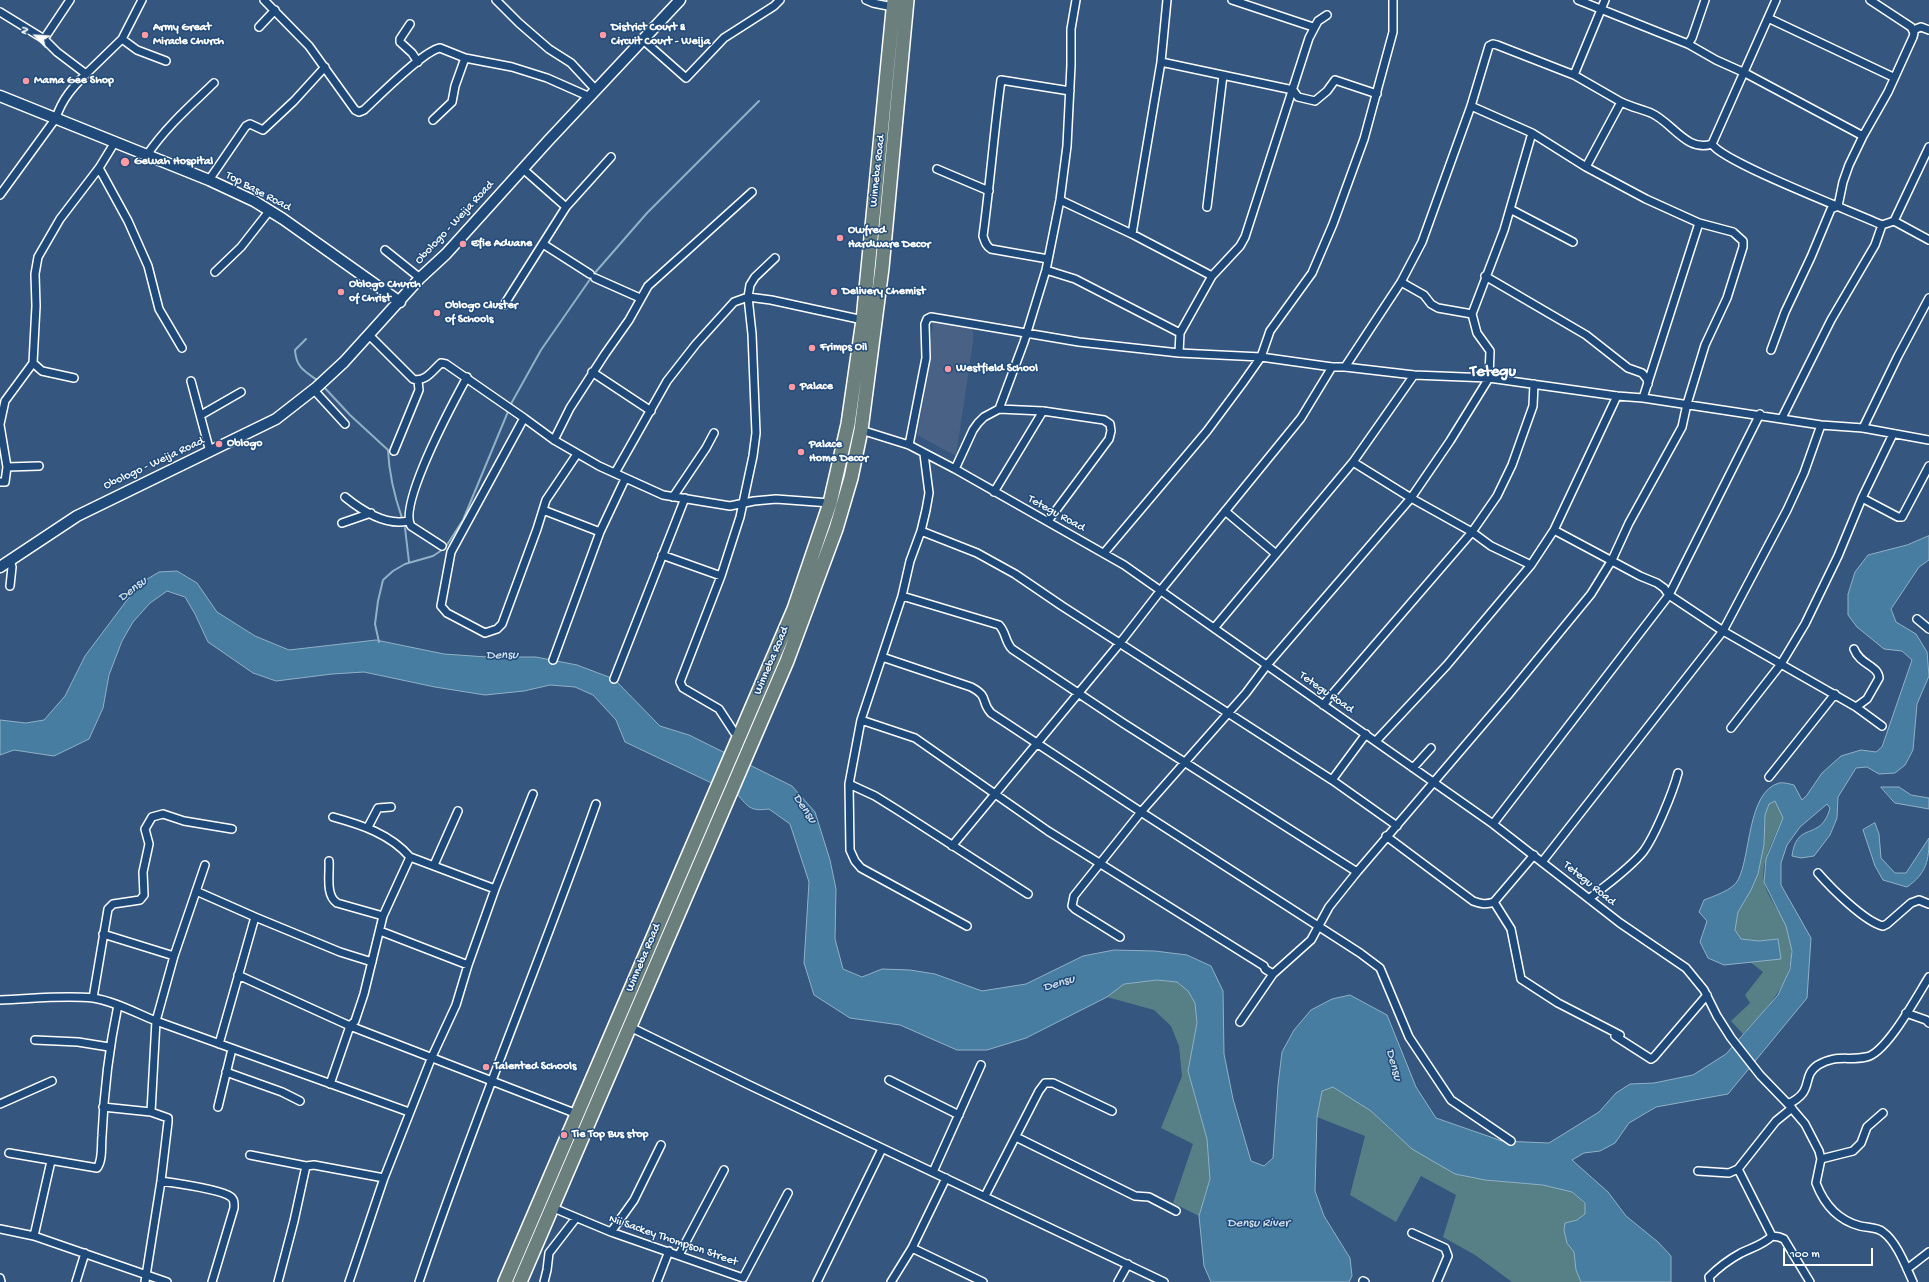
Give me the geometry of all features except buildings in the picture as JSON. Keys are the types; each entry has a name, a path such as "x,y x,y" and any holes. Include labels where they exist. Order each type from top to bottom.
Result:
{"highway":[{"name":"Winneba Road","path":"520,1282 550,1208 749,751 806,612 836,529 851,478 861,430 879,299 907,0"},
{"name":"Winneba Road","path":"505,1282 710,802 734,738 794,609 830,502 847,430 863,320 893,3"},
{"path":"524,1236 526,1245 533,1251"}],"street":[{"path":"44,39 70,0"},
{"path":"0,195 56,118 60,104 71,89 122,38 142,0"},
{"path":"264,0 309,46 355,110 359,112 364,110 418,62 435,49 440,48 465,58 512,68 593,94"},
{"path":"496,0 519,23 549,49 571,63 593,94"},
{"path":"643,40 686,78 724,38 774,6 780,0"},
{"path":"866,0 872,3 893,3"},
{"path":"999,409 1026,333 1046,270 1060,200 1067,146 1070,91 1070,29 1076,0"},
{"path":"1132,234 1161,62 1167,0"},
{"path":"1232,0 1314,27"},
{"path":"1104,553 1207,431 1261,357 1270,331 1312,274 1333,224 1364,139 1393,32 1392,0"},
{"path":"1578,0 1688,44 1863,136"},
{"path":"1574,75 1606,0"},
{"path":"1688,44 1692,38 1705,0"},
{"path":"1345,367 1402,282 1432,219 1471,106 1487,50 1493,44 1574,75 1630,107 1651,113 1691,143 1705,146 1712,144 1745,73 1776,0"},
{"path":"1771,350 1785,312 1831,210 1838,206 1843,182 1863,136 1881,106 1893,77 1913,37 1913,30 1906,23 1870,0"},
{"name":"Obologo - Weija Road","path":"0,567 77,516 276,419 313,389 344,362 400,302 420,278 446,254 677,1"},
{"path":"260,27 275,10"},
{"path":"0,12 44,39 57,52 86,74"},
{"path":"1179,353 1180,333 1212,276 1240,246 1245,237 1314,27 1318,21 1327,15"},
{"path":"1768,18 1893,77"},
{"path":"410,24 400,39 400,42 412,53 418,62"},
{"path":"1913,30 1921,27 1929,30"},
{"path":"122,38 137,50 166,61"},
{"path":"433,120 452,102 455,86 465,58"},
{"path":"1161,62 1293,90 1298,97 1315,101 1327,91 1335,80 1377,94"},
{"path":"209,180 246,126 250,124 263,130 294,101 325,67"},
{"path":"1207,207 1223,75"},
{"path":"1048,259 991,249 987,246 983,236 1001,80 1070,91"},
{"path":"147,155 170,125 214,83"},
{"name":"Top Base Road","path":"0,96 209,180 270,210 400,302"},
{"path":"1586,167 1621,102"},
{"path":"1240,1022 1273,974 1311,940 1329,907 1386,836 1397,826 1434,783 1582,607 1612,560 1629,523 1682,427 1687,404 1705,345 1727,298 1743,247 1743,242 1733,232 1699,223 1646,199 1586,167 1532,133 1471,106"},
{"path":"1120,937 1104,929 1072,906 1074,896 1141,812 1246,694 1267,665 1411,498 1450,441 1489,378 1490,351 1477,333 1472,314 1510,209 1532,133"},
{"path":"0,482 5,482 6,467 0,425 5,400 33,363 36,306 35,274 38,258 60,219 99,168 115,142"},
{"path":"1712,144 1722,153 1814,197 1882,225 1894,221 1929,147"},
{"path":"504,305 566,207 611,157"},
{"path":"99,168 128,221 148,266 159,309 182,348"},
{"path":"522,169 566,207"},
{"path":"937,169 989,191"},
{"path":"554,440 570,408 592,372 629,320 648,286 667,267 712,229 752,192"},
{"path":"1060,200 1132,234 1212,276"},
{"path":"1510,209 1573,242"},
{"path":"214,272 241,247 270,210"},
{"path":"1894,221 1929,240"},
{"path":"1643,398 1699,223"},
{"path":"1782,418 1831,320 1875,245 1882,225"},
{"path":"543,244 592,276 640,298"},
{"path":"385,250 420,278"},
{"path":"734,738 719,709 683,688 680,682 721,576 740,517 753,456 756,433 752,334 748,297 750,285 755,277 775,258"},
{"path":"1046,270 1075,279 1180,333"},
{"path":"1485,276 1586,335 1628,368 1642,374 1647,379 1648,384"},
{"path":"1402,282 1424,295 1431,304 1438,308 1472,314"},
{"path":"615,473 667,381 696,344 734,302 748,297 785,302 863,320"},
{"path":"1863,428 1898,356 1929,298"},
{"path":"909,445 926,358 925,324 927,319 931,317 1079,342 1179,353 1261,357 1332,367 1345,367 1414,375 1489,378 1760,414 1821,425 1863,428 1929,440"},
{"path":"369,335 414,379 418,381 424,379 441,363 452,367 554,440 577,454 650,491 673,497 730,506 754,501 776,499 830,502"},
{"path":"33,363 42,371 74,378"},
{"path":"952,846 994,792 1038,743 1120,643 1304,413 1332,367"},
{"path":"592,372 651,411"},
{"path":"1215,627 1353,462 1414,375"},
{"path":"442,546 411,526 408,521 421,471 466,377"},
{"path":"191,381 201,416 202,430 210,452"},
{"path":"394,451 419,390 418,381"},
{"path":"1323,705 1472,532 1497,496 1512,465 1533,406 1534,384"},
{"path":"313,389 345,424"},
{"path":"201,416 241,392"},
{"path":"1376,741 1447,665 1531,565 1554,530 1617,396"},
{"path":"955,469 978,422 999,409 1042,411 1104,420 1110,424 1110,439 1048,521"},
{"path":"994,492 1042,411"},
{"path":"1493,824 1669,595 1760,414"},
{"path":"524,418 451,552 441,606 447,612 485,633 497,629 502,624 551,491 577,454"},
{"path":"1542,862 1723,630 1787,510 1804,473 1821,425"},
{"name":"Tetegu Road","path":"861,430 909,445 955,469 1104,553 1161,590 1493,824 1620,923 1686,968 1699,981 1717,1016 1731,1038 1757,1070 1790,1106 1810,1133 1819,1151 1821,1159"},
{"path":"673,497 703,454 714,433"},
{"path":"1731,728 1781,664 1808,617 1841,550 1862,498 1893,434"},
{"path":"924,454 929,493 921,531 910,561 902,596 861,720 849,784 850,850 854,861 861,868 967,926"},
{"path":"1353,462 1411,498 1472,532 1491,546 1531,565"},
{"path":"6,467 39,466"},
{"path":"1862,498 1898,517 1902,517 1929,466"},
{"path":"553,660 600,532 625,479"},
{"path":"345,497 358,507 393,522 408,521"},
{"path":"614,679 685,498"},
{"path":"543,510 600,532"},
{"path":"1225,511 1276,554"},
{"path":"342,523 371,513"},
{"path":"1554,530 1657,583 1664,588 1669,595 1723,630 1856,706 1882,726"},
{"path":"921,531 977,553 1015,574 1229,712 1332,780 1397,826"},
{"path":"662,555 721,576"},
{"path":"10,560 12,567 10,586"},
{"path":"902,596 999,625 1003,629 1006,643 1012,650 1077,694 1357,872"},
{"path":"1917,619 1929,629"},
{"path":"1854,649 1860,660 1877,671 1879,678 1867,700 1856,706"},
{"path":"882,657 972,687 981,692 985,697 986,707 991,713 1141,812 1360,953 1380,968 1409,1037 1451,1100 1511,1141"},
{"path":"1769,778 1835,694"},
{"path":"861,720 915,738 1048,831 1264,966 1265,969 1273,974"},
{"path":"1332,780 1366,734"},
{"path":"1413,768 1431,748"},
{"path":"1589,899 1630,865 1643,851 1674,788 1678,773"},
{"path":"849,784 875,796 1028,894"},
{"path":"349,1282 384,1178 431,1059 456,1005 495,889 533,794"},
{"path":"419,1282 446,1203 559,907 596,804"},
{"path":"368,827 378,808 391,807"},
{"path":"434,865 458,811"},
{"path":"94,998 108,908 113,904 140,900 144,895 144,872 149,844 145,829 152,817 157,814 163,814 184,821 232,829"},
{"path":"333,817 368,827 400,846 410,857 495,889"},
{"path":"1386,836 1473,901 1481,904 1494,902 1534,855"},
{"path":"330,1084 350,1026 355,1021 359,1010 383,916 410,857"},
{"path":"329,861 330,893 332,900 337,903 383,916"},
{"path":"151,1112 156,1021 174,956 205,864"},
{"path":"1818,874 1859,914 1878,925 1883,926 1887,924 1911,903 1919,900 1929,904"},
{"path":"196,891 340,952 372,962"},
{"path":"1494,902 1512,929 1521,979 1558,1003 1618,1036 1651,1059 1681,1027 1707,995"},
{"path":"219,1044 255,916"},
{"path":"380,931 468,966"},
{"path":"103,934 174,956"},
{"path":"238,975 350,1026 492,1083 577,1114"},
{"path":"1698,1170 1729,1173 1738,1169 1776,1121 1799,1099 1805,1091 1811,1071 1832,1058 1865,1058 1878,1051 1892,1034 1929,977"},
{"path":"0,1000 52,997 94,998 118,1005 156,1021 232,1049 409,1112"},
{"path":"9,1153 97,1168 100,1159 103,1107 110,1047 118,1005"},
{"path":"1906,1013 1926,1020 1929,1023"},
{"path":"630,1027 882,1149 985,1196 1164,1282"},
{"path":"35,1040 78,1042 110,1047"},
{"path":"218,1106 232,1049"},
{"path":"933,1172 982,1065"},
{"path":"226,1072 274,1089 300,1101"},
{"path":"889,1080 959,1115"},
{"path":"0,1104 52,1081"},
{"path":"985,1196 1039,1091 1045,1083 1053,1083 1112,1111"},
{"path":"103,1107 151,1112 168,1118 162,1181 146,1279"},
{"path":"1883,1113 1868,1127 1861,1144 1853,1151 1821,1159 1816,1183 1831,1210 1837,1216 1852,1223 1883,1231 1894,1244 1913,1282"},
{"path":"1016,1137 1136,1196 1150,1197 1176,1211"},
{"path":"611,1232 634,1200 661,1145"},
{"path":"817,1282 882,1149"},
{"path":"250,1155 306,1166 314,1166 384,1178"},
{"path":"34,1236 51,1161"},
{"path":"278,1282 294,1222 306,1166"},
{"path":"1738,1169 1772,1236"},
{"path":"679,1254 724,1170"},
{"path":"891,1282 912,1248 946,1178"},
{"path":"162,1181 220,1192 232,1197 234,1201 234,1208 212,1282"},
{"name":"Nii Sackey Thompson Street","path":"550,1208 611,1232 679,1254 744,1278 788,1193"},
{"path":"544,1282 549,1253 576,1218"},
{"path":"0,1229 34,1236 85,1253 146,1279 167,1282"},
{"path":"1412,1234 1446,1248 1448,1251 1448,1256 1437,1282"},
{"path":"1710,1282 1709,1277 1713,1272 1740,1254 1767,1241 1772,1236"},
{"path":"1772,1236 1784,1239 1810,1282"},
{"path":"912,1248 972,1280 983,1282"},
{"path":"533,1251 549,1253"},
{"path":"657,1282 669,1251"},
{"path":"1907,1269 1929,1252"},
{"path":"76,1282 85,1253"},
{"path":"1118,1282 1128,1264"},
{"path":"0,1278 2,1282"},
{"path":"744,1278 751,1282"}],"shaded area":[{"name":"Westfield School","path":"933,321 973,328 973,342 956,456 917,435 924,396"}],"green space":[{"path":"1775,800 1783,818 1772,841 1766,858 1763,874 1768,893 1786,925 1791,942 1791,958 1788,972 1782,986 1774,998 1743,1034 1731,1021 1750,1003 1745,995 1763,972 1750,962 1781,959 1778,939 1759,941 1741,939 1735,930 1738,912 1751,890 1758,874 1764,845 1765,815 1769,804"},
{"path":"1157,980 1177,982 1188,991 1195,1003 1197,1023 1188,1071 1207,1139 1210,1179 1199,1216 1173,1203 1193,1144 1161,1128 1182,1076 1179,1046 1171,1026 1154,1010 1107,997 1124,984"},
{"path":"1333,1087 1371,1111 1394,1133 1455,1174 1485,1180 1543,1185 1572,1192 1585,1204 1585,1214 1577,1220 1565,1223 1567,1243 1574,1252 1576,1270 1581,1282 1512,1282 1475,1255 1443,1237 1456,1195 1421,1176 1396,1222 1350,1195 1365,1136 1317,1117 1322,1091"}],"water":[{"name":"Densu River","path":"1929,536 1929,560 1919,567 1891,609 1896,622 1916,634 1927,652 1929,676 1917,704 1913,750 1905,765 1895,773 1879,774 1867,767 1856,768 1838,797 1837,818 1830,835 1814,856 1801,858 1792,856 1794,846 1801,835 1821,825 1825,820 1830,808 1827,804 1800,827 1787,845 1781,863 1781,885 1811,938 1807,998 1728,1094 1656,1107 1629,1123 1615,1143 1600,1151 1584,1153 1572,1160 1608,1192 1626,1216 1658,1242 1671,1256 1671,1282 1581,1282 1576,1270 1574,1252 1567,1243 1564,1230 1565,1223 1577,1220 1585,1214 1585,1203 1572,1192 1543,1185 1485,1180 1455,1174 1412,1149 1371,1111 1333,1087 1322,1091 1317,1117 1315,1191 1324,1216 1350,1258 1352,1276 1349,1282 1211,1282 1204,1266 1199,1216 1210,1179 1207,1139 1188,1071 1197,1023 1195,1003 1188,991 1177,982 1157,980 1124,984 1107,997 1026,1038 987,1050 957,1050 900,1025 850,1018 814,995 804,963 809,882 790,824 769,809 759,810 752,808 739,796 625,742 616,720 593,695 575,687 550,685 524,691 485,695 435,687 364,672 332,674 276,681 253,673 208,642 185,597 167,591 150,603 133,622 122,641 109,675 103,708 89,739 54,756 14,750 0,755 0,720 26,723 44,720 65,696 85,656 127,600 144,581 159,572 177,571 197,583 217,612 255,636 289,650 376,640 444,654 487,657 536,657 577,665 614,679 660,726 689,735 792,786 815,812 830,860 836,889 835,939 843,969 862,977 882,969 910,970 935,974 982,991 1026,984 1083,956 1114,950 1155,951 1187,955 1211,966 1223,991 1224,1054 1233,1099 1251,1161 1264,1166 1273,1158 1282,1052 1294,1030 1311,1010 1332,999 1350,995 1387,1015 1416,1087 1436,1118 1502,1141 1549,1143 1599,1112 1616,1093 1630,1084 1654,1083 1693,1075 1726,1054 1778,995 1790,969 1792,951 1786,926 1764,882 1766,859 1783,818 1775,801 1769,804 1765,815 1764,845 1758,874 1751,890 1738,912 1735,930 1741,939 1759,941 1778,939 1781,959 1724,965 1708,958 1700,942 1707,921 1699,912 1704,900 1728,890 1736,884 1742,869 1755,811 1761,799 1769,789 1779,783 1794,785 1802,800 1822,773 1841,756 1861,750 1876,752 1882,747 1912,660 1902,651 1884,649 1857,627 1848,615 1848,594 1855,572 1868,555 1907,545"},
{"path":"1881,787 1899,787 1911,795 1929,798 1929,809 1895,803"},
{"path":"1875,823 1879,834 1881,858 1895,873 1906,873 1929,838 1926,866 1919,877 1907,887 1883,880 1875,866 1863,830"}],"waterway":[{"path":"379,642 375,624 383,580 393,571 405,564 433,556 445,548 463,520 512,402 541,350 593,275 647,213 759,101"},
{"path":"306,339 295,350 297,361 308,374 317,380"},
{"path":"323,386 350,415 388,450 392,484 402,518"},
{"path":"405,528 409,562"}],"place":[{"name":"Army Great Miracle Church","path":"145,35"},
{"name":"District Court & Circuit Court - Weija","path":"603,35"},
{"name":"Mama Gee Shop","path":"26,81"},
{"name":"Gewah Hospital","path":"125,162"},
{"name":"Owfred Hardware Decor","path":"840,238"},
{"name":"Efie Aduane","path":"463,244"},
{"name":"Oblogo Church of Christ","path":"341,292"},
{"name":"Delivery Chemist","path":"834,292"},
{"name":"Oblogo Cluster of Schools","path":"437,313"},
{"name":"Frimps Oil","path":"812,348"},
{"name":"Westfield School","path":"948,369"},
{"name":"Palace","path":"792,387"},
{"name":"Oblogo","path":"219,444"},
{"name":"Palace Home Decor","path":"801,452"},
{"name":"Talented Schools","path":"486,1067"},
{"name":"Tie Top Bus stop","path":"564,1135"}],"district":[{"name":"Tetegu","path":"1493,373"}],"water label":[{"name":"Densu","path":"133,590"},
{"name":"Densu","path":"502,656"},
{"name":"Densu","path":"804,809"},
{"name":"Densu","path":"1059,984"},
{"name":"Densu","path":"1393,1065"}]}
